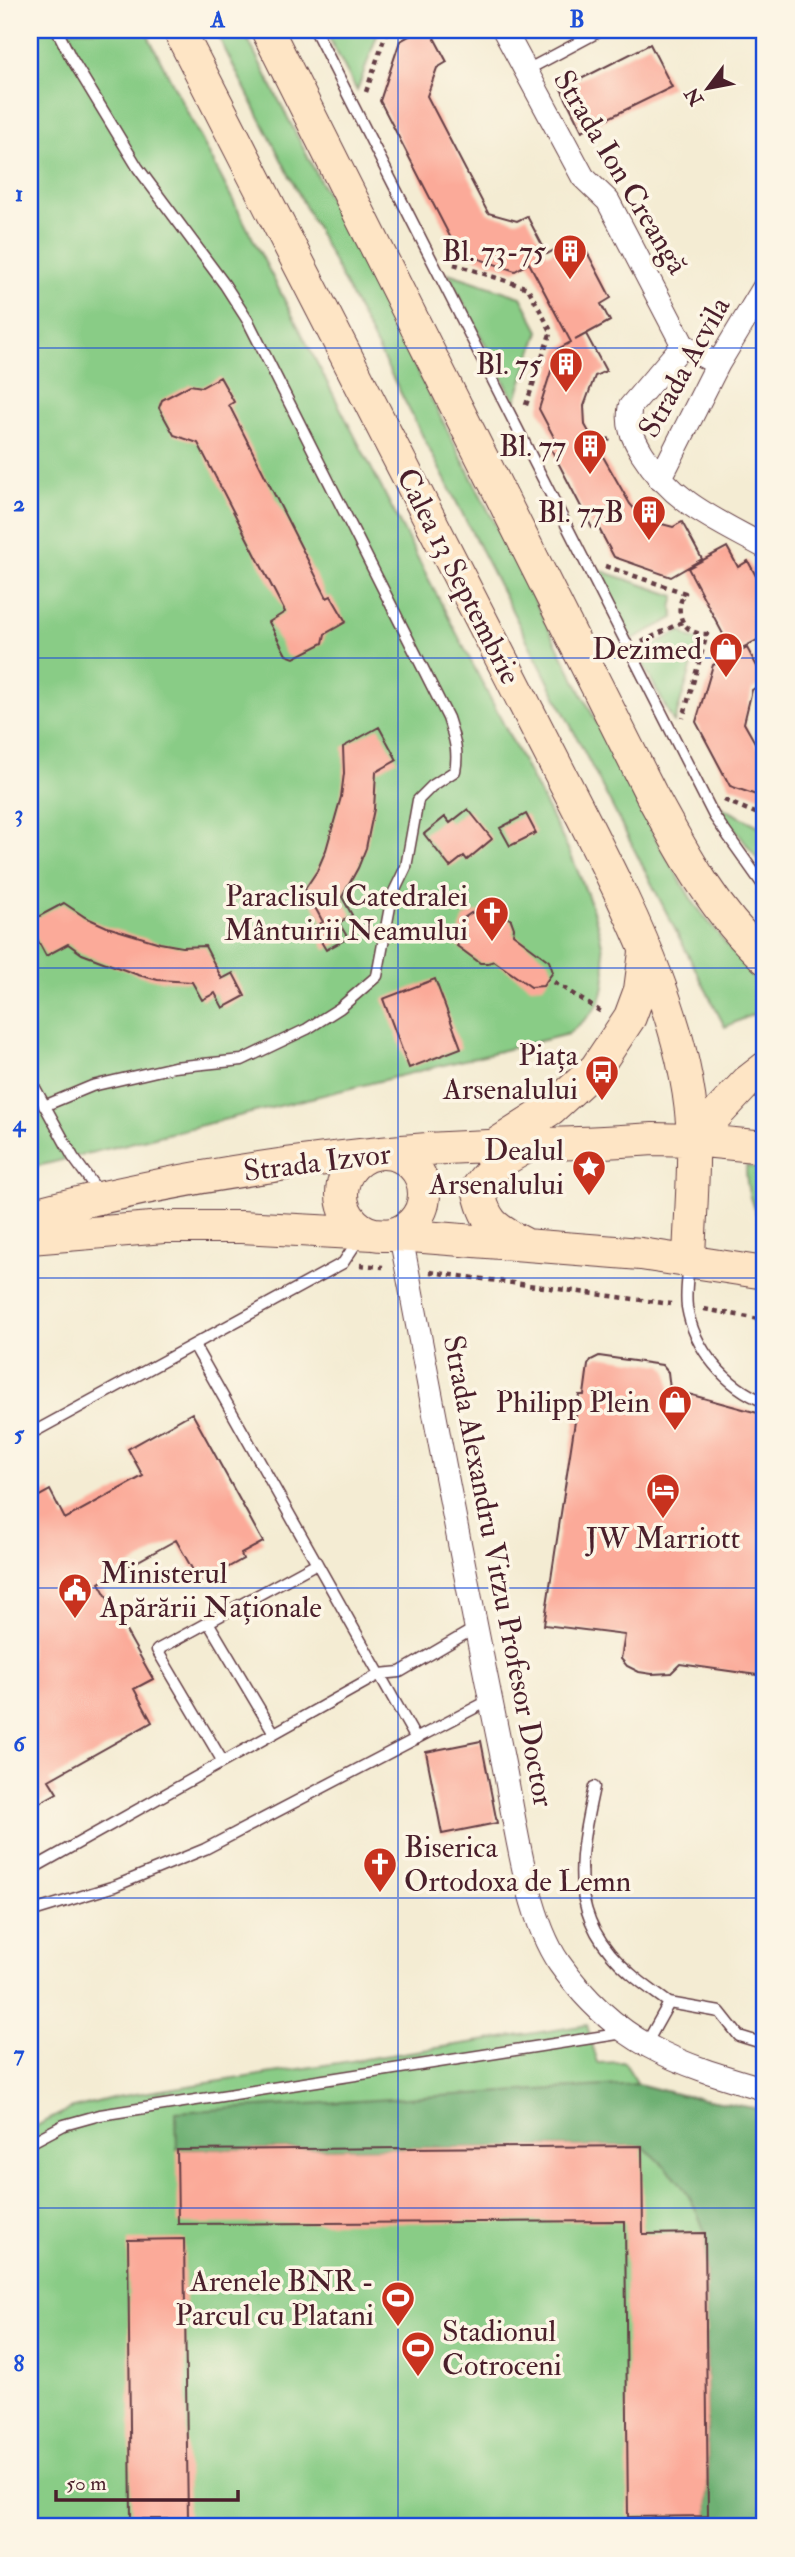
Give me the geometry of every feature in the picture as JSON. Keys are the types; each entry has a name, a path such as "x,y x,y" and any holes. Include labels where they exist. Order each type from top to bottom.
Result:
{"main road":[{"name":"Calea 13 Septembrie","path":"179,30 617,885 645,951 674,1031 685,1075 693,1140 689,1260"},
{"path":"267,30 651,794 707,890 730,922 765,958"},
{"path":"494,1145 551,1109 596,1068 630,1017 640,990 645,951"},
{"path":"693,1140 747,1082 765,1068"},
{"path":"693,1140 765,1147"},
{"name":"Strada Izvor","path":"30,1215 101,1196 234,1172 382,1153 494,1145 693,1140"},
{"path":"526,1245 502,1233 490,1223 482,1208 478,1187 488,1171 534,1144"},
{"path":"382,1153 395,1155 408,1162 423,1185 424,1198 420,1212 412,1223 385,1234 362,1230 352,1222 342,1197 348,1172 357,1162 382,1153"},
{"name":"Strada Izvor","path":"30,1238 164,1227 241,1227 385,1234 689,1260"},
{"path":"689,1260 765,1273"}],"street":[{"name":"Strada Ion Creangă","path":"506,30 525,71 583,177 608,201 683,345"},
{"name":"Strada Acvila","path":"660,479 718,364 765,286"},
{"path":"718,364 683,345 630,407 630,432 660,479 682,501 765,547"},
{"name":"Strada Alexandru Vitzu Profesor Doctor","path":"385,1234 477,1628 533,1901 542,1930 557,1961 574,1983 610,2022 625,2033 677,2061 765,2089"}],"lane":[{"path":"44,1106 92,1086 174,1067 242,1060 307,1029 340,1008 377,976 392,896 406,867 418,800 432,786 455,771 458,758 448,718 248,321 225,285 138,168 57,30"},
{"path":"315,30 714,816 765,888"},
{"path":"525,71 602,30"},
{"path":"30,1079 73,1157 101,1196"},
{"path":"30,1434 343,1263 385,1234"},
{"path":"689,1260 687,1306 694,1332 706,1355 738,1388 765,1402"},
{"path":"194,1345 416,1739"},
{"path":"223,1762 157,1650 317,1563"},
{"path":"208,1622 274,1734"},
{"path":"30,1870 380,1674 400,1672 477,1628"},
{"path":"30,1912 75,1900 182,1860 228,1839 490,1700"},
{"path":"594,1787 584,1833 580,1870 584,1906 600,1939 628,1972 669,2003 720,2012 739,2036 765,2044"},
{"path":"645,2046 669,2003"},
{"path":"30,2143 64,2125 100,2115 625,2033"}],"path":[{"path":"358,113 387,30"},
{"path":"431,256 528,288 551,331 519,429"},
{"path":"584,559 685,593 679,605 682,622 694,633 707,634 676,741"},
{"path":"629,649 682,622"},
{"path":"700,788 765,817"},
{"path":"554,982 604,1013"}],"green space":[{"path":"30,30 145,30 567,847 582,881 602,942 605,981 595,1009 568,1034 30,1168"},
{"path":"215,30 243,30 655,837 693,902 765,993 765,1009 725,1027"},
{"path":"325,30 379,30 357,91"},
{"path":"448,273 521,297 539,331 515,402"},
{"path":"596,569 675,596 672,608 674,618 631,640"},
{"path":"681,631 690,638 700,640 674,723 637,653"},
{"path":"717,805 765,829 765,869"},
{"path":"746,1166 765,1169 765,1226 750,1198"},
{"name":"Stadionul Cotroceni","path":"587,2025 597,2063 624,2062 638,2084 680,2095 765,2110 765,2527 30,2527 30,2129 70,2109 116,2097"},
{"path":"638,2084 680,2095 765,2110 765,2527 708,2527 705,2233 681,2184 642,2146 177,2150 176,2112"}],"building":[{"path":"420,30 430,30 447,62 437,68 427,96 488,213 517,221 527,216 547,254 568,242 576,258 587,252 611,298 601,304 610,321 586,334 606,371 595,376 584,406 585,425 630,504 643,519 673,527 682,522 702,559 671,577 614,557 597,525 592,528 549,445 556,441 539,409 558,349 571,342 529,263 515,271 458,252 380,101 400,41"},
{"path":"650,44 672,87 582,131 561,89"},
{"path":"220,377 234,402 229,405 327,598 331,596 346,622 325,634 323,643 294,658 286,655 269,622 285,612 198,443 174,435 159,408 162,400 190,385 202,387"},
{"path":"727,547 738,567 748,561 765,593 765,636 733,653 688,568"},
{"path":"747,648 765,681 752,690 744,723 758,748 765,750 765,798 730,786 696,722 713,665"},
{"path":"379,727 397,760 376,772 374,809 366,848 342,897 352,915 339,923 348,938 326,950 313,928 323,922 305,889 326,850 341,797 343,747"},
{"path":"468,809 492,839 467,860 464,856 450,867 424,834 445,817 450,823"},
{"path":"526,814 536,833 510,846 500,828"},
{"path":"64,903 107,927 160,943 182,947 205,946 222,979 233,973 245,996 223,1008 215,993 202,1000 192,982 158,980 138,975 82,954 68,944 46,956 30,921"},
{"name":"Paraclisul Catedralei Mântuirii Neamului","path":"488,903 511,920 513,934 549,961 553,972 543,986 531,987 494,961 480,963 457,946 462,939 460,929 464,918 471,913 483,911"},
{"path":"435,979 461,1048 409,1068 383,999"},
{"name":"JW Marriott","path":"599,1356 662,1365 668,1372 670,1389 765,1415 765,1676 680,1664 671,1673 639,1672 627,1666 621,1659 625,1635 544,1625 579,1395 584,1395 588,1365"},
{"name":"Ministerul Apărării Naţionale","path":"192,1413 263,1542 241,1554 243,1559 200,1583 176,1540 99,1583 153,1679 134,1689 152,1722 49,1780 57,1793 30,1808 30,1501 50,1490 65,1519 143,1476 128,1449"},
{"path":"481,1741 497,1823 442,1834 426,1752"},
{"path":"642,2146 643,2234 705,2233 708,2516 628,2517 625,2221 178,2224 177,2150"},
{"path":"184,2239 188,2519 131,2519 128,2240"}],"place":[{"name":"Bl. 73-75","path":"570,281"},
{"name":"Bl. 75","path":"566,394"},
{"name":"Bl. 77","path":"590,476"},
{"name":"Bl. 77B","path":"649,542"},
{"name":"Dezimed","path":"726,679"},
{"name":"Paraclisul Catedralei Mântuirii Neamului","path":"492,943"},
{"name":"Piața Arsenalului","path":"602,1102"},
{"name":"Dealul Arsenalului","path":"589,1197"},
{"name":"Philipp Plein","path":"675,1432"},
{"name":"JW Marriott","path":"663,1520"},
{"name":"Ministerul Apărării Naţionale","path":"75,1620"},
{"name":"Biserica Ortodoxa de Lemn","path":"380,1894"},
{"name":"Arenele BNR - Parcul cu Platani","path":"398,2328"},
{"name":"Stadionul Cotroceni","path":"418,2378"}]}
